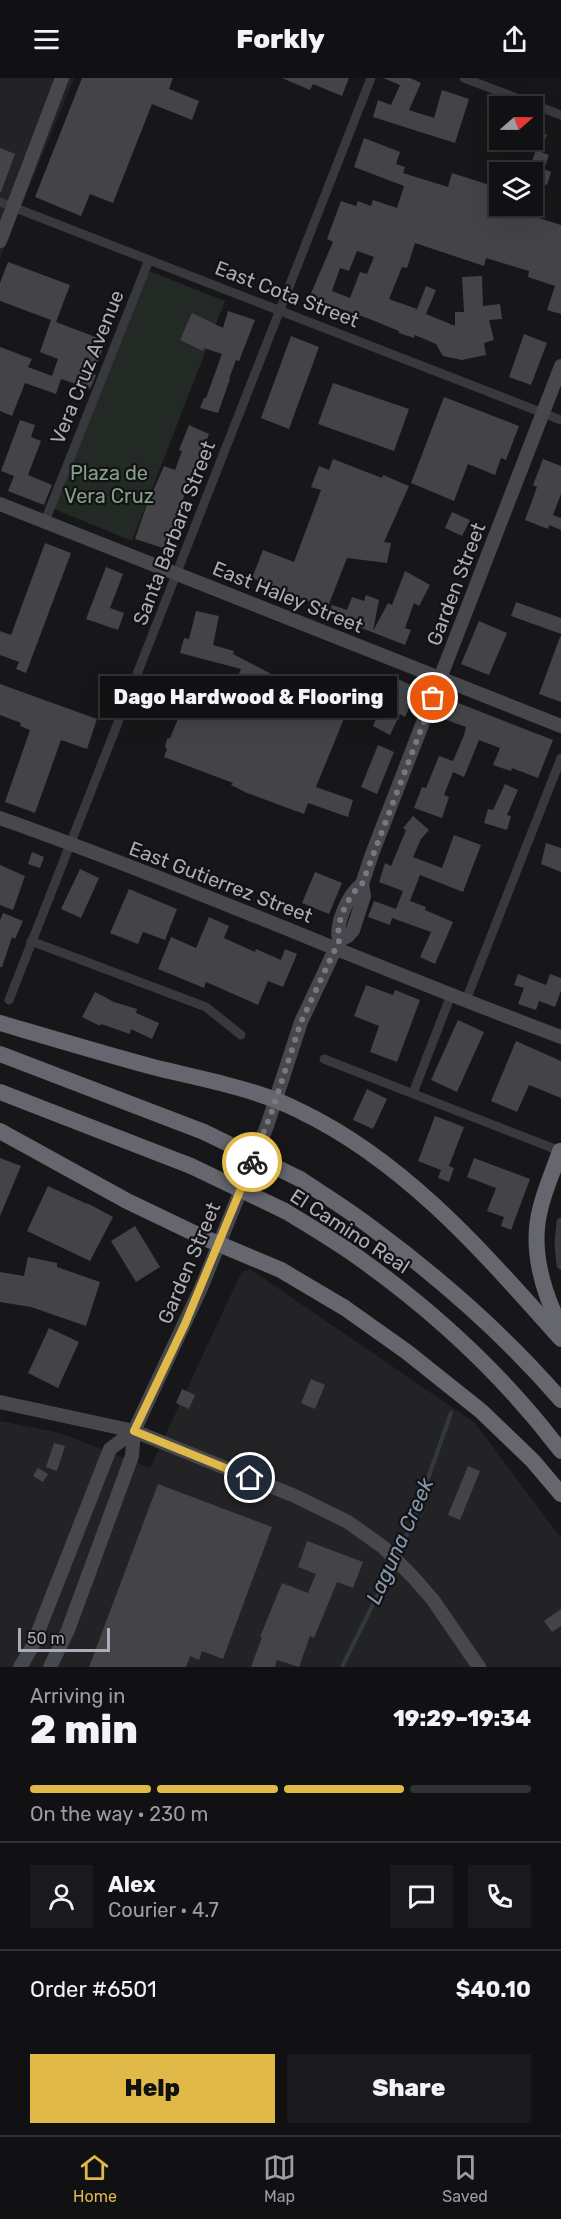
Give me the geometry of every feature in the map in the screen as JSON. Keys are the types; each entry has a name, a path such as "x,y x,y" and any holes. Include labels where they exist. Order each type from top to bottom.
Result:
{"highway":[{"path":"0,1023 122,1059 250,1092 297,1109 329,1125 411,1185 456,1225 561,1339"},
{"name":"El Camino Real","path":"0,1054 204,1132 300,1179 370,1226 452,1290 520,1355 561,1400"},
{"name":"El Camino Real","path":"0,1092 191,1166 285,1211 357,1257 443,1324 495,1375 561,1450"},
{"path":"0,1131 127,1201 281,1270 345,1308 481,1411 533,1461 561,1494"},
{"path":"560,1149 537,1228 541,1274 546,1293 561,1328"}],"main road":[{"path":"0,241 7,204 62,78"},
{"name":"Garden Street","path":"50,1667 68,1630 132,1456 134,1431 185,1324 276,1102 301,1022 337,945 337,933 352,891 362,884 561,366"},
{"name":"East Haley Street","path":"0,504 561,726"},
{"name":"East Gutierrez Street","path":"0,818 337,945 451,995 561,1037"},
{"path":"0,1402 134,1431 296,1496 348,1522 383,1547 414,1577 433,1600 479,1667"},
{"name":"Garden Street","path":"20,1667 32,1647 110,1449 134,1431"}],"street":[{"name":"Santa Barbara Street","path":"9,1000 370,78"},
{"path":"464,78 561,115"},
{"name":"East Cota Street","path":"7,204 561,420"},
{"name":"Vera Cruz Avenue","path":"45,521 149,260"},
{"path":"466,1000 561,759"},
{"path":"31,941 206,1007 241,1035"},
{"path":"413,1093 451,995"},
{"path":"324,1059 560,1149"},
{"path":"561,1222 559,1244 561,1265"}],"shaded area":[{"path":"0,78 74,78 0,258"},
{"path":"250,1269 475,1423 561,1538 561,1667 0,1667 0,1421 60,1433 150,1468 241,1273"}],"green space":[{"name":"Plaza de Vera Cruz","path":"149,271 225,301 132,541 54,509"}],"building":[{"path":"82,78 173,78 169,89 199,101 192,120 152,104 113,203 90,194 81,216 35,197"},
{"path":"282,78 349,78 342,96 313,84 310,90"},
{"path":"383,78 410,78 421,83 409,110 434,118 442,90 469,99 455,143 373,117 378,100 391,105 400,85"},
{"path":"364,138 400,152 396,164 405,167 403,173 448,187 452,173 489,185 489,216 532,216 561,225 561,314 547,310 555,286 528,277 529,271 486,258 484,266 415,243 407,268 402,267 389,299 417,309 426,286 436,290 426,314 455,326 455,312 464,312 462,277 482,276 483,306 500,304 502,319 489,320 494,340 484,343 486,355 462,360 443,356 436,344 415,335 414,338 399,333 399,331 367,318 309,298 333,242 327,239 341,201 356,206 358,201 371,206 373,200 397,208 404,186 354,167","holes":["357,251 374,257 367,274 360,272 350,298 332,291 340,268 349,271"]},
{"path":"0,148 15,154 1,192 0,192"},
{"path":"536,150 549,155 544,169 551,172 547,185 543,184 543,162 532,162"},
{"path":"8,262 70,285 56,322 106,341 93,374 96,375 90,389 61,379 56,394 25,383 12,416 0,411 0,347 32,359 28,367 52,376 58,359 40,352 51,320 0,301 0,283"},
{"path":"228,311 255,320 239,361 236,360 218,413 200,408 222,354 204,348 203,351 180,340 192,313 223,328"},
{"path":"524,334 547,343 531,385 509,377"},
{"path":"291,336 319,347 289,429 261,418"},
{"path":"333,383 409,409 394,451 318,424"},
{"path":"444,397 519,426 506,460 501,458 495,475 468,464 454,501 411,483"},
{"path":"20,420 35,425 31,437 41,441 28,475 52,485 44,505 8,491 14,476 1,471"},
{"path":"189,425 209,434 166,549 135,539 149,498 164,466 175,470 182,451 179,450"},
{"path":"333,459 409,486 384,542 391,543 387,563 347,558 327,609 252,578 263,550 294,562 321,490 311,487 319,466 329,470"},
{"path":"543,459 561,466 561,494 553,515 561,518 561,530 549,525 548,529 525,520 537,487 533,485"},
{"path":"452,512 470,520 462,536 445,528"},
{"path":"45,543 71,553 26,673 16,669 19,662 0,655 0,631 11,635"},
{"path":"106,567 123,574 110,608 124,613 118,630 86,619"},
{"path":"405,571 430,585 419,606 414,603 405,628 411,630 405,645 328,615 332,605 347,610 352,597 364,601 366,595 379,600 373,631 388,603 392,605"},
{"path":"516,602 561,618 561,634 511,616"},
{"path":"196,611 219,616 213,645 234,651 233,654 279,678 339,703 340,700 350,704 316,787 353,800 348,817 308,803 304,814 247,793 231,785 233,783 164,757 167,739 170,738 194,681 263,708 270,690 239,674 241,669 180,653 184,638 189,639"},
{"path":"479,621 507,633 489,675 461,664"},
{"path":"561,637 561,702 539,694"},
{"path":"393,677 418,688 405,717 400,714 390,735 373,726"},
{"path":"0,684 97,719 87,749 61,740 35,813 5,802 30,730 20,726 21,723 0,715"},
{"path":"448,699 553,740 538,778 512,768 511,771 493,765 500,748 479,740 464,777 453,772 444,795 449,797 442,818 414,808 422,787 426,788 439,756 453,761 464,735 466,727 441,718"},
{"path":"378,745 394,752 377,794 361,787"},
{"path":"505,784 518,790 507,815 511,816 507,830 484,823 488,809 493,810"},
{"path":"413,816 429,830 421,839 413,857 442,868 454,835 481,845 463,892 420,875 410,901 453,922 435,964 420,957 431,932 392,918 390,925 368,917 374,901 396,909 403,891 379,882 385,863 391,866 406,830 403,828"},
{"path":"546,843 561,848 561,872 541,864"},
{"path":"32,852 44,857 40,868 28,864"},
{"path":"0,865 25,876 13,910 0,905"},
{"path":"80,869 99,878 81,918 61,909"},
{"path":"315,872 342,883 329,914 302,903"},
{"path":"129,889 177,909 165,940 143,932 138,944 110,933"},
{"path":"3,913 23,921 15,939 12,937 2,967 0,967 0,920"},
{"path":"209,917 229,926 224,938 255,952 256,949 281,960 285,949 297,954 283,987 268,981 258,1005 206,982 204,988 158,969 171,937 196,948"},
{"path":"518,974 546,985 550,974 561,978 561,991 555,1007 539,1001 536,1010 518,1004 524,988 514,985"},
{"path":"366,985 393,995 395,990 420,1000 397,1062 370,1052 379,1026 354,1016"},
{"path":"95,992 114,1002 137,1009 136,1013 159,1023 152,1039 131,1029 130,1034 101,1024 100,1026 82,1017"},
{"path":"458,1020 484,1032 457,1092 431,1080"},
{"path":"516,1041 561,1061 561,1098 529,1085 517,1112 491,1101"},
{"path":"367,1089 387,1099 373,1129 353,1120"},
{"path":"435,1116 464,1127 449,1166 454,1168 449,1182 438,1178 441,1170 418,1161"},
{"path":"0,1158 21,1166 0,1216"},
{"path":"474,1158 530,1179 511,1230 501,1226 504,1217 487,1211 496,1188 467,1177"},
{"path":"48,1186 113,1217 90,1261 27,1231"},
{"path":"135,1226 160,1267 136,1282 111,1241"},
{"path":"28,1257 57,1263 57,1267 100,1282 86,1326 31,1307 0,1302 0,1272 24,1276"},
{"path":"49,1328 79,1342 58,1388 28,1373"},
{"path":"311,1379 325,1385 315,1409 301,1403"},
{"path":"182,1389 195,1395 189,1409 176,1403"},
{"path":"54,1443 65,1446 57,1471 46,1467"},
{"path":"468,1466 480,1471 460,1520 448,1515"},
{"path":"38,1468 48,1474 43,1482 33,1476"},
{"path":"158,1484 272,1527 223,1659 202,1651 199,1660 190,1656 186,1667 89,1667"},
{"path":"307,1541 363,1562 353,1588 337,1582 314,1638 310,1636 299,1667 277,1660 275,1667 251,1667 262,1637 260,1637 282,1583 308,1593 316,1574 298,1567"},
{"path":"561,1609 561,1626 552,1632 544,1621"}],"waterway":[{"name":"Laguna Creek","path":"397,1555 413,1521 451,1413"},
{"name":"Laguna Creek","path":"342,1667 394,1562"}],"way so far":[{"path":"252,1162 267,1126 301,1022 339,941 337,933 352,891 362,884 433,698"}],"place":[{"name":"Dago Hardwood & Flooring","path":"433,698"}],"route":[{"path":"250,1478 134,1431 185,1324 252,1162"}]}
